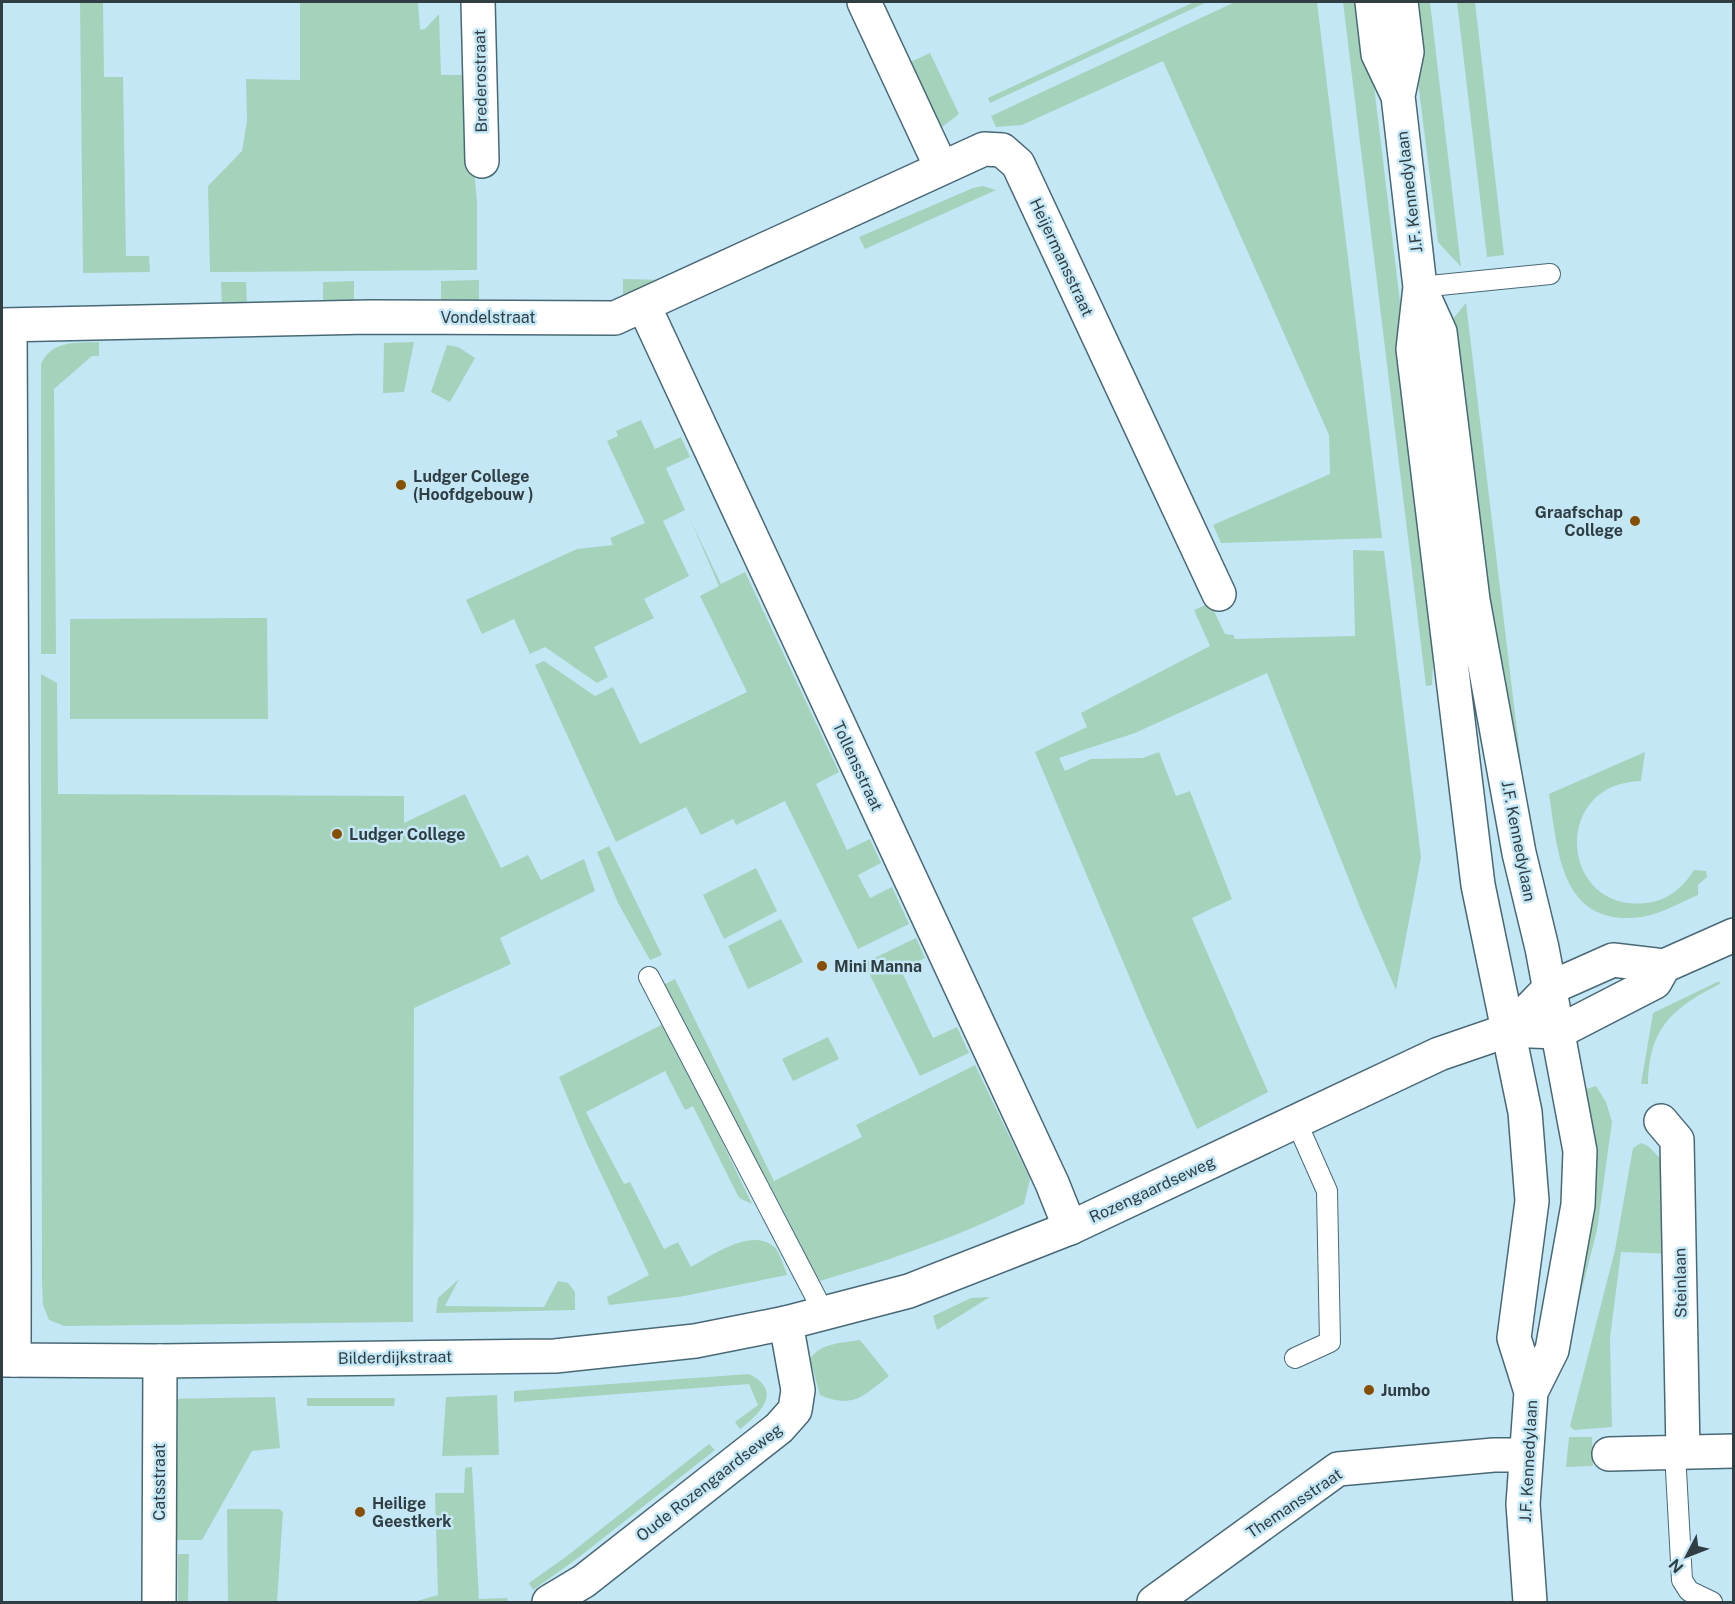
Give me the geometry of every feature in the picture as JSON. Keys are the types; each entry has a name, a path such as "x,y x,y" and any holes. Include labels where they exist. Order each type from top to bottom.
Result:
{"street":[{"name":"Brederostraat","path":"478,2 482,161"},
{"path":"864,2 941,167"},
{"name":"J.F. Kennedylaan","path":"1372,2 1378,54 1398,96"},
{"name":"J.F. Kennedylaan","path":"1401,2 1407,52 1398,96 1420,287 1413,349 1414,361 1478,885 1526,1112 1531,1163 1532,1201 1514,1338 1531,1392"},
{"name":"Heijermansstraat","path":"941,167 984,149 1002,150 1018,164 1219,594"},
{"name":"Vondelstraat","path":"6,325 404,317 615,318 941,167"},
{"name":"J.F. Kennedylaan","path":"1420,287 1440,333 1473,600 1519,853 1550,988 1580,1151 1578,1205 1552,1350 1531,1392 1523,1504 1530,1602"},
{"name":"Tollensstraat","path":"644,306 1052,1183 1070,1228"},
{"path":"6,325 10,695 8,1360"},
{"name":"Rozengaardseweg","path":"1509,1030 1550,988 1613,960 1664,966 1734,935"},
{"name":"Rozengaardseweg","path":"786,1323 909,1291 1070,1228 1439,1054 1509,1030 1558,1032 1655,982 1664,966"},
{"name":"Steinlaan","path":"1661,1121 1677,1140 1679,1452"},
{"name":"Bilderdijkstraat","path":"8,1360 160,1361 555,1356 695,1341 786,1323"},
{"name":"Oude Rozengaardseweg","path":"549,1602 584,1581 779,1428 795,1410 798,1390 786,1323"},
{"name":"Catsstraat","path":"159,1602 160,1361"},
{"path":"1610,1454 1734,1451"},
{"name":"Themansstraat","path":"1154,1602 1338,1469 1494,1455 1525,1455"}],"lane":[{"path":"1420,287 1550,274"},
{"path":"649,976 824,1313"},
{"path":"1295,1358 1330,1342 1327,1191 1296,1121"},
{"path":"1679,1452 1682,1580 1689,1591 1712,1602"}],"green space":[{"path":"80,2 103,2 104,77 123,77 126,256 149,256 150,272 83,273"},
{"path":"300,2 418,2 420,30 425,29 439,14 441,75 465,75 477,202 477,270 210,272 208,186 242,151 247,121 246,79 300,80"},
{"path":"1194,2 1207,2 990,103 988,98"},
{"path":"1235,2 1317,2 1382,538 1221,543 1213,525 1330,474 1329,435 1163,61 1022,125 996,127 991,116"},
{"path":"1343,2 1364,2 1436,602 1432,685 1426,686"},
{"path":"1408,2 1430,2 1461,267 1438,242"},
{"path":"1457,2 1475,2 1504,255 1487,257"},
{"path":"930,53 959,114 938,130 906,64"},
{"path":"983,186 996,190 865,249 859,237 973,188"},
{"path":"623,279 667,280 623,298"},
{"path":"479,280 479,305 441,306 441,281"},
{"path":"354,281 354,306 323,307 323,282"},
{"path":"221,282 246,282 247,307 222,307"},
{"path":"1466,303 1528,823 1522,817 1447,326"},
{"path":"99,342 99,356 92,356 54,389 56,654 41,654 41,364 51,351 65,344"},
{"path":"414,342 404,392 383,393 384,343"},
{"path":"447,345 458,347 475,358 450,402 431,392"},
{"path":"641,420 655,449 681,437 690,457 666,468 685,510 663,521 689,576 644,599 654,618 594,647 608,677 597,683 545,647 530,654 514,619 482,634 466,600 577,549 613,545 610,538 645,523 607,441 618,436 616,431"},
{"path":"690,519 721,584 745,572 839,772 816,784 847,850 870,839 881,863 858,875 870,898 892,887 909,924 858,949 785,801 736,825 733,819 701,835 686,807 616,842 535,665 544,661 595,696 613,687 640,744 747,692 700,596 719,586"},
{"path":"1353,550 1384,551 1421,857 1396,990 1361,910 1267,673 1135,733 1059,758 1065,771 1091,759 1143,758 1159,752 1176,796 1190,791 1232,899 1192,918 1268,1092 1197,1129 1145,1014 1035,752 1087,727 1081,713 1210,646 1194,610 1210,603 1225,634 1234,635 1234,639 1355,636"},
{"path":"267,618 268,719 70,719 70,619"},
{"path":"41,674 57,683 58,794 404,796 404,823 465,794 501,868 528,855 541,880 584,859 595,891 500,938 511,964 414,1008 413,1322 64,1326 49,1320 43,1305 42,1283"},
{"path":"1645,752 1641,781 1612,787 1591,802 1580,823 1577,846 1583,869 1596,888 1617,901 1646,903 1661,900 1674,892 1694,870 1706,871 1707,877 1698,885 1698,895 1671,907 1642,917 1615,917 1595,911 1579,898 1568,882 1556,840 1549,794"},
{"path":"609,846 662,955 650,960 618,903 597,852"},
{"path":"756,868 777,911 724,939 703,895"},
{"path":"781,919 803,962 748,989 728,946"},
{"path":"916,938 925,958 901,970 933,1038 957,1027 969,1053 920,1076 864,963"},
{"path":"675,979 774,1181 862,1137 856,1125 975,1065 1030,1179 1024,1204 924,1247 820,1281 780,1212 663,985"},
{"path":"1719,981 1720,984 1676,1011 1666,1022 1653,1048 1648,1084 1641,1084 1653,1013"},
{"path":"665,1023 752,1204 739,1198 693,1106 685,1110 665,1071 586,1112 624,1184 630,1182 664,1249 678,1242 691,1267 721,1250 745,1241 767,1242 776,1249 787,1275 679,1297 609,1305 607,1297 649,1275 587,1144 559,1077"},
{"path":"828,1037 839,1059 793,1081 782,1059"},
{"path":"1596,1086 1606,1102 1612,1122 1597,1230 1571,1333 1580,1091"},
{"path":"1641,1143 1648,1146 1661,1159 1672,1254 1621,1252 1610,1338 1612,1427 1574,1430 1570,1426 1615,1250 1633,1148"},
{"path":"459,1279 445,1306 544,1307 558,1281 568,1283 575,1292 575,1310 436,1313 438,1298"},
{"path":"990,1297 937,1330 933,1316 971,1298"},
{"path":"860,1340 889,1376 858,1398 841,1401 820,1395 810,1359 825,1347"},
{"path":"749,1374 765,1388 767,1395 761,1409 740,1429 735,1422 758,1405 749,1384 514,1402 514,1391"},
{"path":"497,1395 499,1455 442,1456 446,1397"},
{"path":"275,1397 280,1448 252,1451 202,1540 166,1540 167,1399"},
{"path":"307,1398 395,1398 394,1406 307,1406"},
{"path":"1569,1437 1592,1437 1593,1466 1566,1467"},
{"path":"709,1444 715,1450 574,1561 533,1590 529,1583 567,1556"},
{"path":"472,1467 479,1599 507,1598 508,1601 413,1602 438,1595 435,1493 464,1493 465,1468"},
{"path":"227,1509 279,1509 283,1512 277,1602 228,1602"},
{"path":"178,1554 189,1554 188,1602 178,1602"}],"place":[{"name":"Ludger College (Hoofdgebouw )","path":"401,485"},
{"name":"Graafschap College","path":"1635,521"},
{"name":"Ludger College","path":"337,834"},
{"name":"Mini Manna","path":"822,966"},
{"name":"Jumbo","path":"1369,1390"},
{"name":"Heilige Geestkerk","path":"360,1512"}]}
